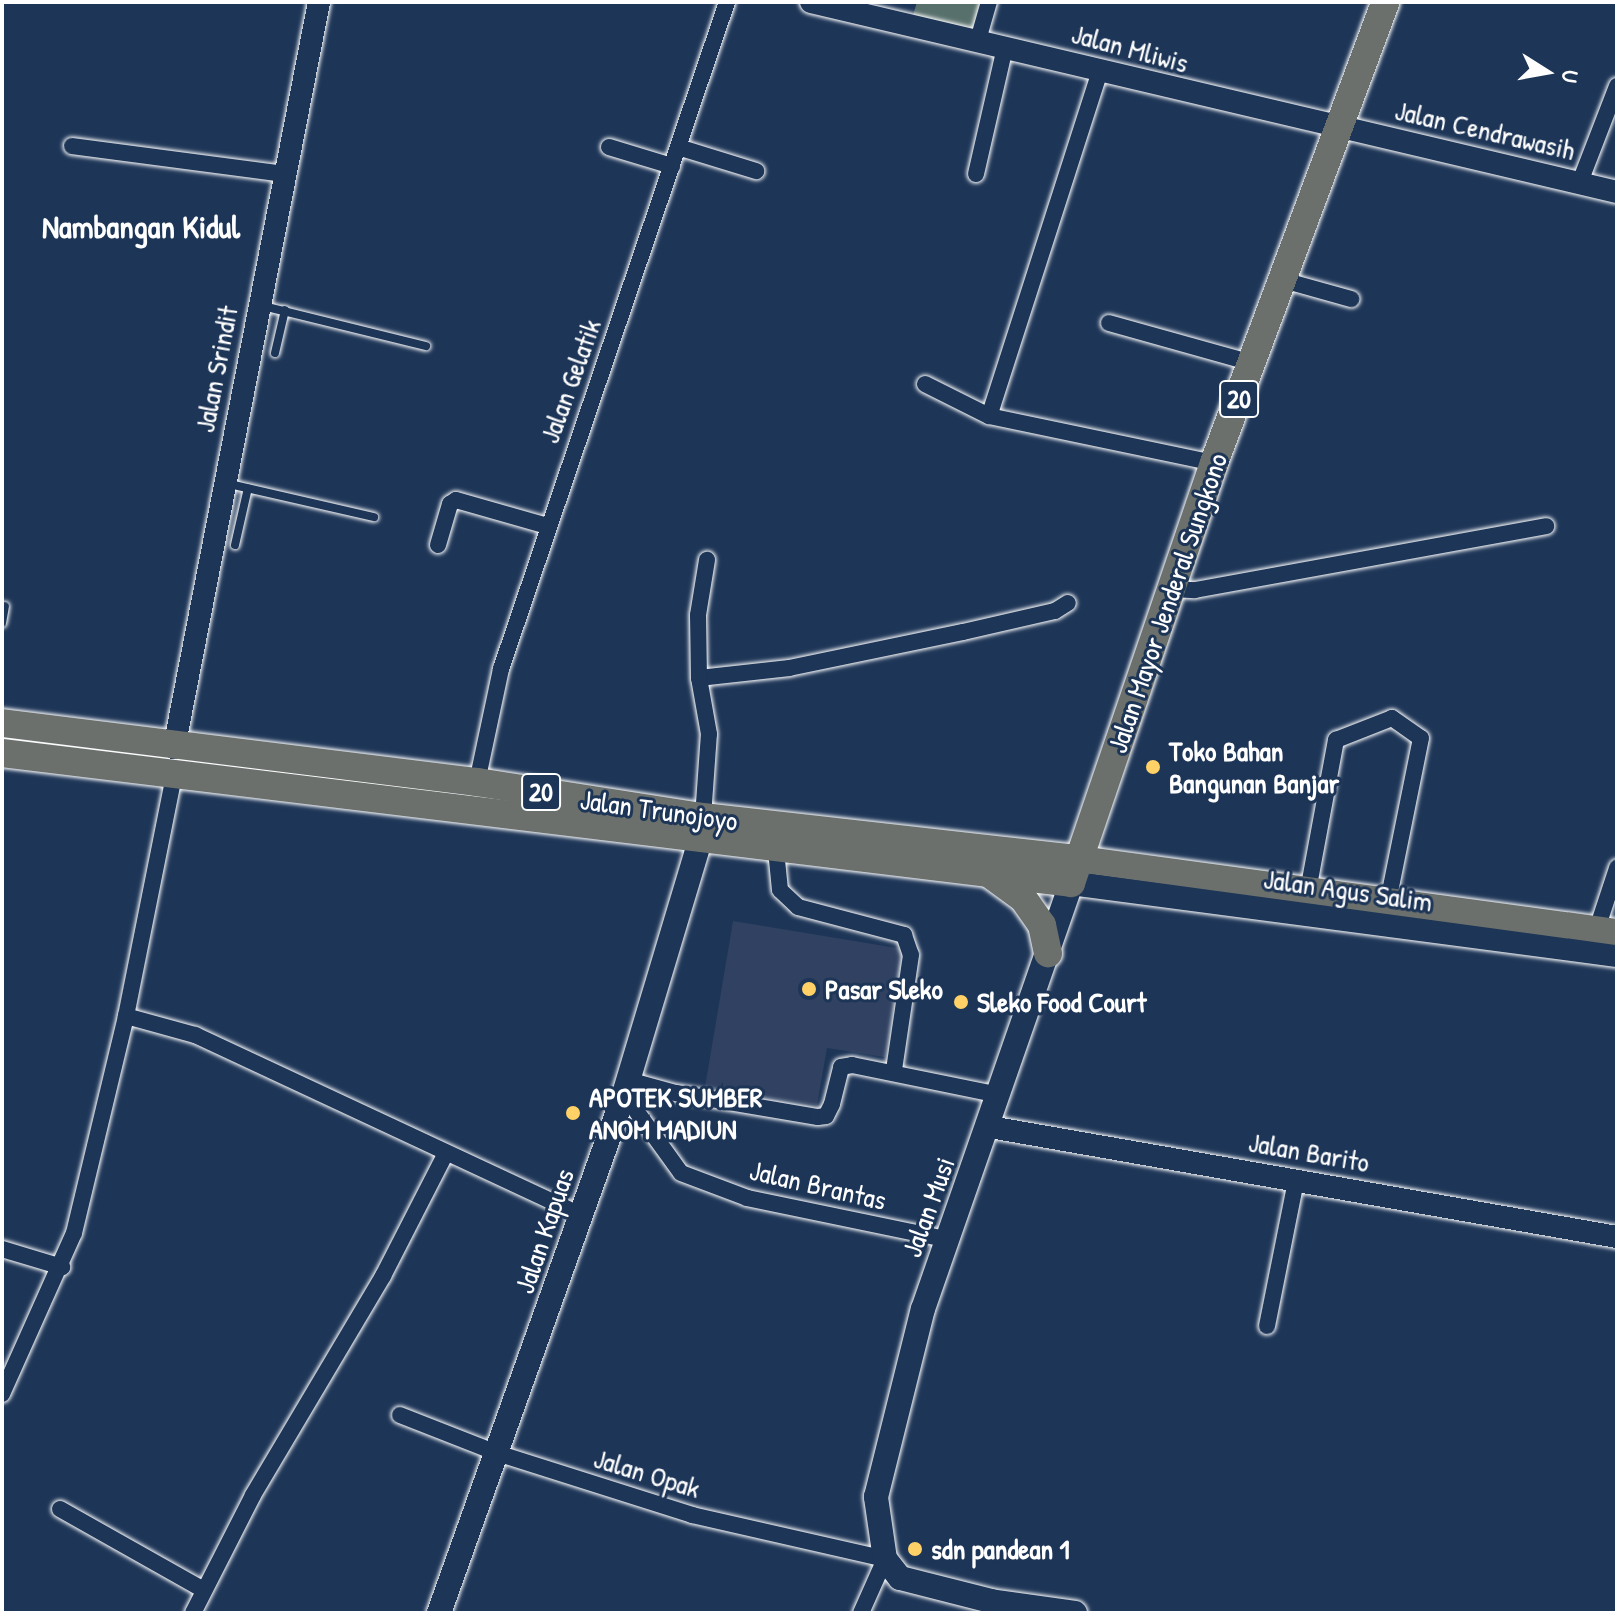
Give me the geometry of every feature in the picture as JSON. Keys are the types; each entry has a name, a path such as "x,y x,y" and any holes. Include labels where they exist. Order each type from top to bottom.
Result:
{"highway":[{"name":"Jalan Mayor Jenderal Sungkono","path":"1075,871 1214,463 1385,2"},
{"name":"Jalan Trunojoyo","path":"2,723 174,748 477,782 702,829"},
{"name":"Jalan Trunojoyo","path":"2,753 174,776 775,836 1075,871"},
{"name":"Jalan Trunojoyo","path":"775,836 987,872 1075,871"},
{"path":"987,872 1023,898 1042,925 1048,953"}],"main road":[{"name":"Jalan Kapuas","path":"439,1613 626,1087 702,829"},
{"path":"1075,871 1308,891 1388,902 1475,926 1602,938 1617,955"},
{"name":"Jalan Agus Salim","path":"1075,871 1475,926"},
{"name":"Jalan Musi","path":"885,1559 876,1497 884,1454 923,1309 990,1127 1075,871"},
{"path":"885,1559 900,1578 916,1585 1045,1611 1075,1613"}],"street":[{"name":"Jalan Srindit","path":"174,748 319,2"},
{"name":"Jalan Gelatik","path":"477,782 501,669 727,2"},
{"name":"Jalan Mliwis","path":"811,2 1340,128"},
{"path":"978,40 989,2"},
{"path":"976,174 1005,47"},
{"path":"989,416 1100,71"},
{"path":"1580,182 1617,86"},
{"name":"Jalan Cendrawasih","path":"1340,128 1617,192"},
{"path":"72,146 284,174"},
{"path":"609,147 672,166"},
{"path":"678,147 756,171"},
{"path":"1283,280 1351,299"},
{"path":"1109,323 1252,363"},
{"path":"925,384 989,416 1214,463"},
{"path":"438,545 450,504 456,500 547,526"},
{"path":"1173,589 1195,590 1546,526"},
{"path":"702,829 709,734 699,678 698,615 707,560"},
{"path":"699,678 789,668 1055,611 1068,603"},
{"path":"1308,891 1336,740 1392,718 1421,738 1388,902"},
{"path":"2,1394 62,1267 126,1016 174,776"},
{"path":"775,836 780,890 798,907 904,935 911,955 894,1070"},
{"path":"1602,938 1617,868"},
{"path":"126,1016 195,1035 445,1155 581,1215"},
{"path":"626,1087 818,1117 826,1116 832,1104 841,1067 894,1070 1000,1095"},
{"name":"Jalan Brantas","path":"626,1087 681,1173 747,1198 949,1240"},
{"name":"Jalan Barito","path":"990,1127 1617,1237"},
{"path":"193,1613 253,1495 383,1276 445,1155"},
{"path":"1267,1326 1296,1181"},
{"path":"2,1249 62,1267"},
{"name":"Jalan Opak","path":"400,1415 497,1453 692,1515 885,1559"},
{"path":"60,1509 204,1590"},
{"path":"861,1613 885,1559"}],"lane":[{"path":"259,305 426,346"},
{"path":"275,353 285,310"},
{"path":"225,483 374,517"},
{"path":"235,545 248,488"},
{"path":"2,623 5,606"}],"shaded area":[{"name":"Pasar Sleko","path":"733,921 903,949 885,1057 827,1048 817,1105 705,1087"}],"green space":[{"path":"917,2 987,2 976,38 911,22"}],"place":[{"name":"Toko Bahan Bangunan Banjar","path":"1153,767"},
{"name":"Pasar Sleko","path":"809,989"},
{"name":"Sleko Food Court","path":"961,1002"},
{"name":"APOTEK SUMBER ANOM MADIUN","path":"573,1113"},
{"name":"sdn pandean 1","path":"915,1549"}],"district":[{"name":"Nambangan Kidul","path":"141,227"}]}
